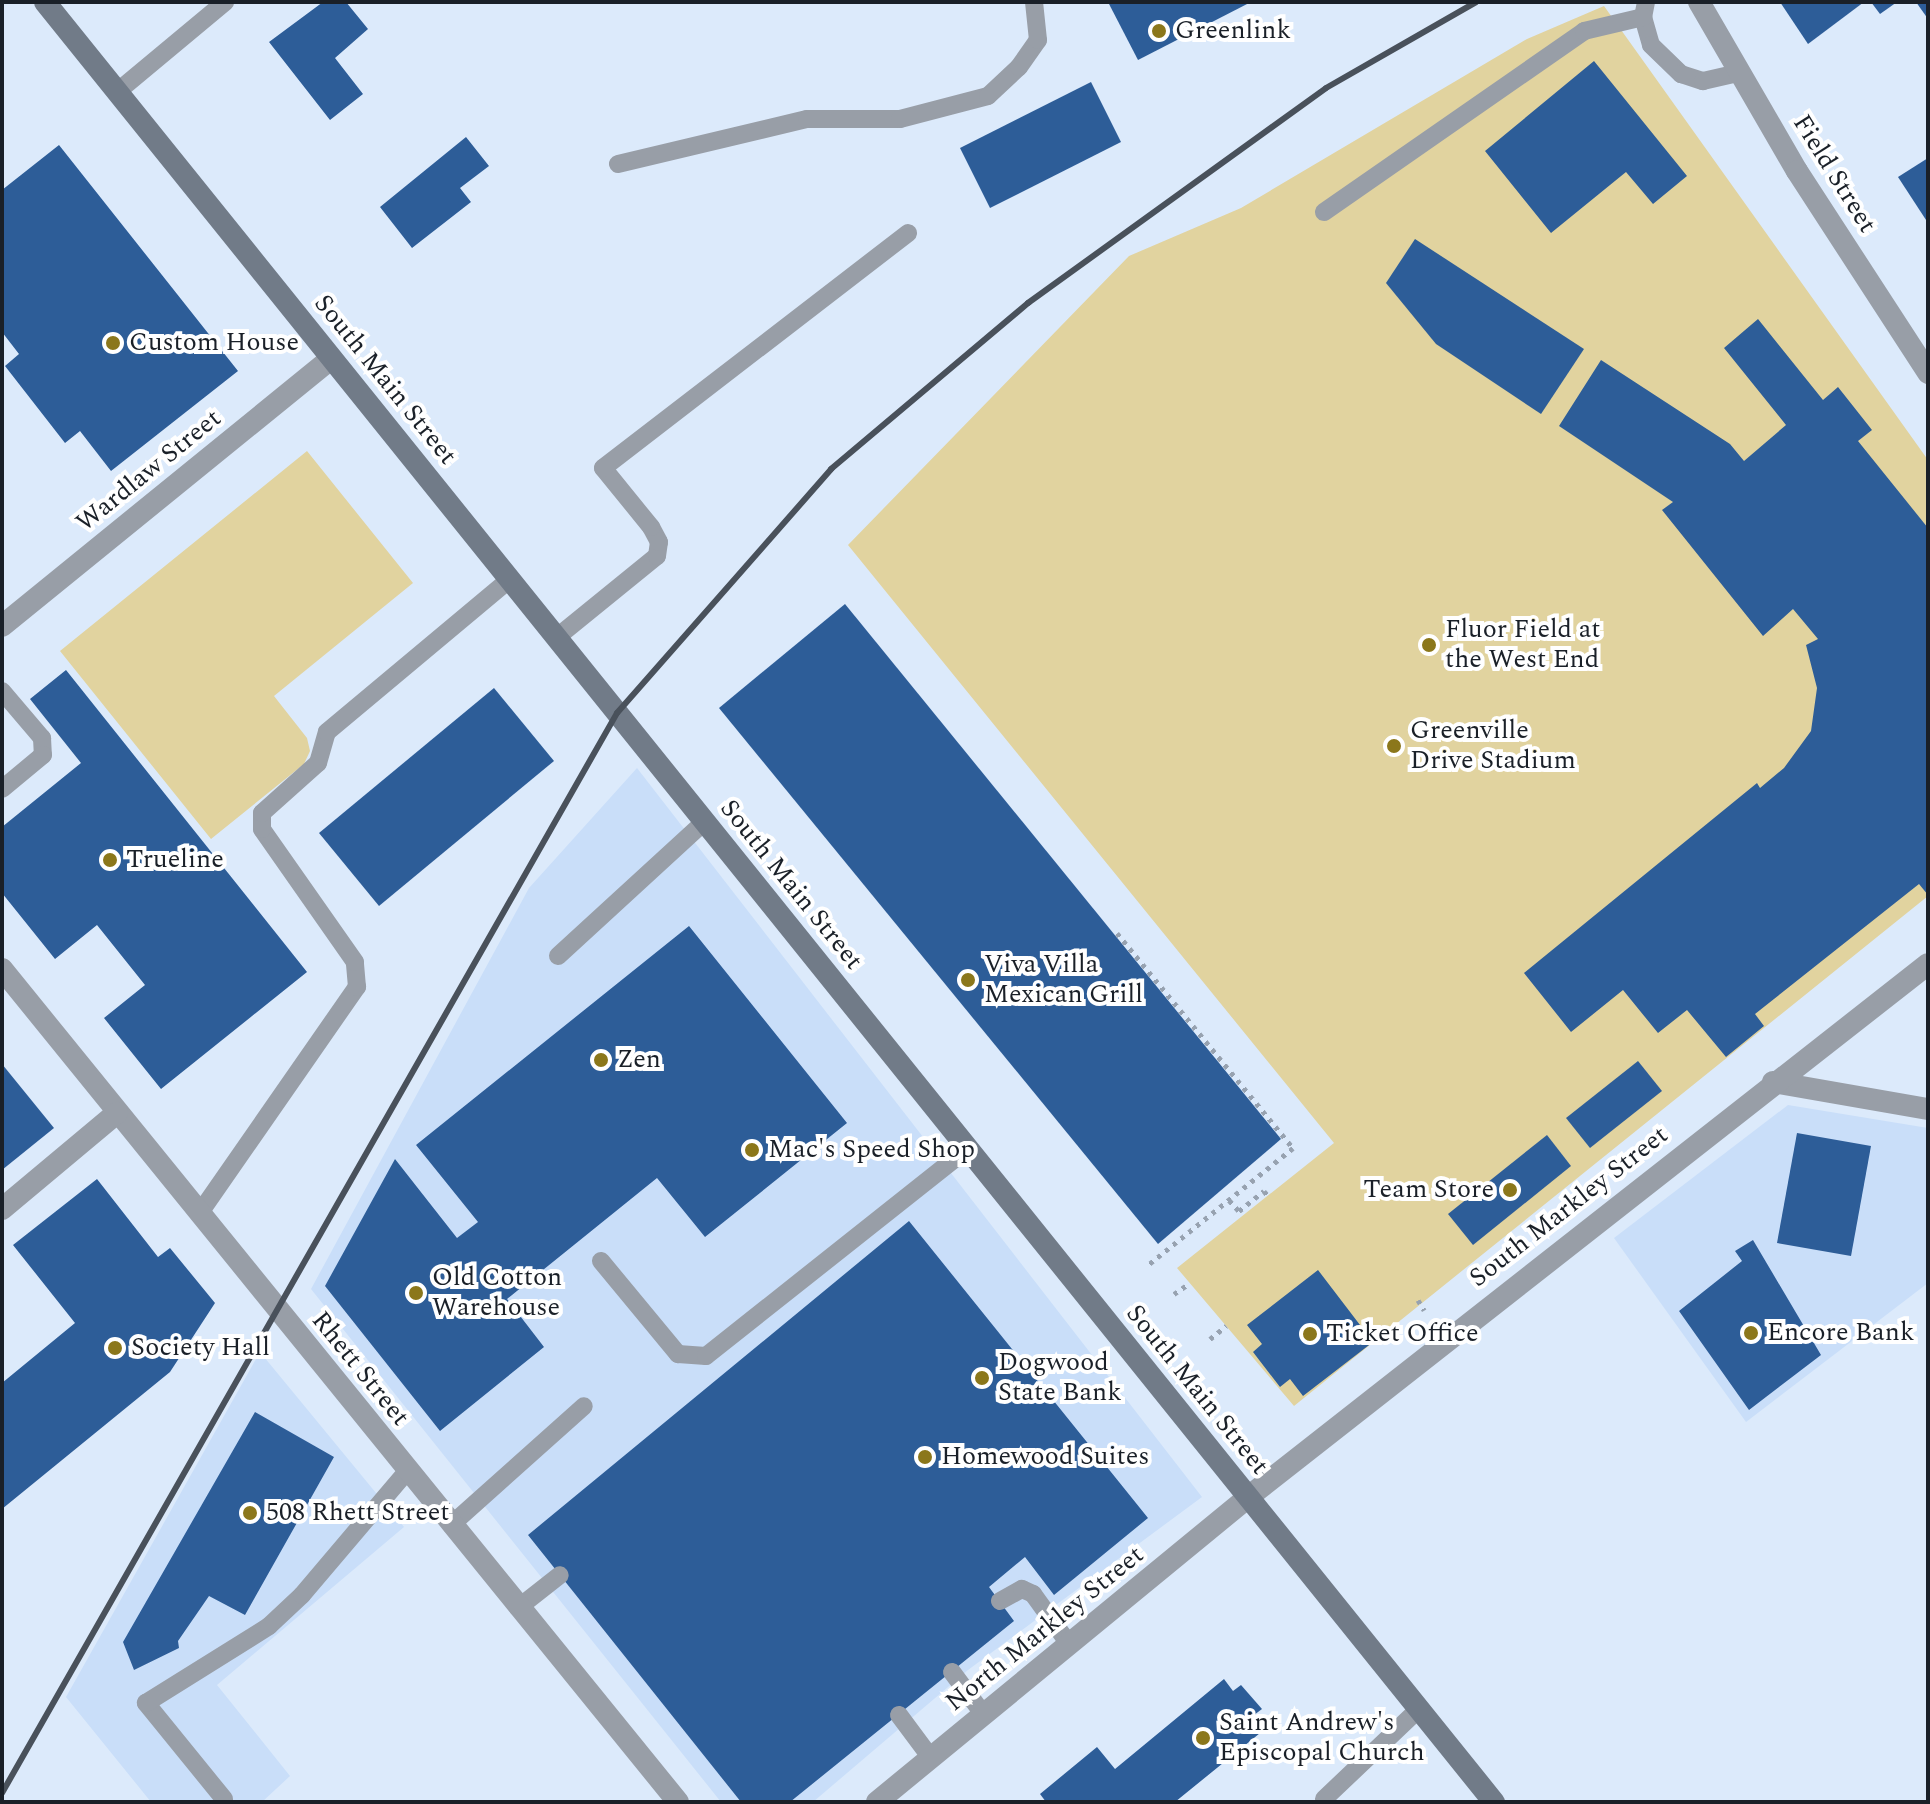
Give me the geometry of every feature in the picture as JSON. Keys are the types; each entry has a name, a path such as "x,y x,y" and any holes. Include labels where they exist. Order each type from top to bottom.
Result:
{"main road":[{"name":"South Main Street","path":"45,2 1494,1802"}],"street":[{"name":"Field Street","path":"1699,2 1739,73 1928,373"},
{"name":"Wardlaw Street","path":"2,626 331,359"},
{"name":"South Markley Street","path":"1247,1498 1773,1082 1928,964"},
{"name":"Rhett Street","path":"2,969 678,1802"},
{"path":"1773,1082 1928,1109"},
{"path":"2,1209 117,1113"},
{"name":"North Markley Street","path":"877,1802 1247,1498"}],"lane":[{"path":"117,92 225,2"},
{"path":"618,164 807,119 900,119 988,96 1019,67 1038,40 1034,2"},
{"path":"1324,212 1584,31 1644,9 1651,45 1681,74 1703,81 1739,73"},
{"path":"556,638 657,556 659,542 651,527 603,468 908,233"},
{"path":"199,1214 357,987 355,962 262,829 262,813 318,763 327,732 510,579"},
{"path":"2,691 42,738 43,755 2,789"},
{"path":"558,956 704,822"},
{"path":"601,1261 678,1354 706,1356 967,1149"},
{"path":"451,1525 584,1406"},
{"path":"224,1799 146,1703 269,1626 302,1595 407,1471"},
{"path":"518,1608 560,1575"},
{"path":"1000,1601 1022,1589 1033,1594 1069,1644"},
{"path":"952,1672 984,1715"},
{"path":"1324,1801 1419,1709"},
{"path":"899,1715 931,1758"}],"path":[{"path":"1117,933 1293,1148 1149,1264"},
{"path":"1229,1200 1239,1211 1264,1191 1268,1196"},
{"path":"1174,1294 1190,1283"},
{"path":"1418,1300 1424,1310"},
{"path":"1210,1339 1226,1326"}],"shaded area":[{"name":"Fluor Field at the West End","path":"1604,6 1928,460 1928,896 1294,1406 1177,1268 1334,1143 848,545 1129,256 1241,208 1527,39"},
{"path":"307,451 413,583 274,696 307,738 310,751 304,764 211,839 60,651"},
{"path":"637,768 1202,1497 968,1670 813,1802 721,1802 311,1289 529,888"},
{"path":"1788,1105 1928,1128 1928,1283 1746,1422 1614,1238"},
{"path":"260,1352 404,1527 217,1685 290,1776 262,1802 151,1802 66,1697"}],"building":[{"path":"323,2 346,2 368,29 335,58 363,94 330,120 269,42"},
{"name":"Greenlink","path":"1108,2 1251,2 1138,60"},
{"path":"1780,2 1864,2 1808,44"},
{"path":"1871,2 1897,2 1880,14"},
{"path":"1916,2 1928,2 1928,19"},
{"path":"1594,61 1687,176 1653,204 1626,172 1551,233 1485,151"},
{"path":"1091,82 1121,142 990,208 960,148"},
{"path":"466,137 489,166 460,188 471,202 412,248 380,207"},
{"name":"Custom House","path":"59,145 238,371 111,471 80,431 65,443 5,366 19,354 2,332 2,190"},
{"path":"1928,158 1928,223 1898,177"},
{"path":"1415,239 1584,349 1541,414 1436,344 1386,283"},
{"path":"1758,319 1823,400 1838,387 1872,430 1858,441 1928,528 1928,895 1919,884 1755,1014 1764,1026 1726,1057 1687,1010 1658,1033 1623,990 1571,1032 1524,973 1757,783 1760,788 1784,768 1811,731 1817,688 1806,645 1818,639 1793,609 1763,636 1662,510 1673,502 1559,426 1601,360 1730,444 1744,461 1786,425 1724,348"},
{"path":"845,604 1281,1139 1158,1244 719,708"},
{"name":"Trueline","path":"66,670 307,972 161,1089 104,1018 145,985 97,925 55,959 2,893 2,827 81,763 30,699"},
{"path":"494,688 554,761 379,906 319,833"},
{"path":"689,926 847,1123 705,1237 657,1178 507,1299 544,1347 440,1431 325,1286 395,1159 457,1238 478,1222 416,1145"},
{"path":"1638,1061 1662,1091 1590,1148 1566,1118"},
{"path":"2,1064 54,1128 2,1170"},
{"path":"1797,1133 1871,1146 1851,1256 1777,1243"},
{"name":"Team Store","path":"1547,1135 1571,1166 1473,1245 1448,1214"},
{"name":"Society Hall","path":"97,1179 158,1257 170,1248 215,1303 170,1372 2,1509 2,1383 75,1323 13,1245"},
{"path":"909,1221 1148,1518 1054,1595 1025,1557 989,1587 1014,1621 790,1802 741,1802 528,1535"},
{"name":"Encore Bank","path":"1753,1240 1821,1355 1749,1410 1679,1311 1742,1261 1735,1251"},
{"name":"Ticket Office","path":"1318,1270 1373,1342 1303,1396 1290,1379 1280,1387 1253,1352 1262,1344 1247,1325"},
{"name":"508 Rhett Street","path":"255,1412 334,1457 245,1615 209,1596 178,1641 179,1648 134,1670 123,1642"},
{"name":"Saint Andrew's Episcopal Church","path":"1224,1679 1233,1691 1241,1685 1262,1709 1254,1715 1265,1729 1175,1802 1046,1802 1040,1794 1097,1747 1115,1769"}],"railway":[{"path":"2,1793 617,713 831,469 1028,303 1326,88 1476,2"}],"place":[{"name":"Greenlink","path":"1159,31"},
{"name":"Custom House","path":"113,343"},
{"name":"Fluor Field at the West End","path":"1429,645"},
{"name":"Greenville Drive Stadium","path":"1394,746"},
{"name":"Trueline","path":"110,860"},
{"name":"Viva Villa Mexican Grill","path":"968,980"},
{"name":"Zen","path":"601,1060"},
{"name":"Mac's Speed Shop","path":"752,1150"},
{"name":"Team Store","path":"1510,1190"},
{"name":"Old Cotton Warehouse","path":"416,1293"},
{"name":"Encore Bank","path":"1751,1333"},
{"name":"Ticket Office","path":"1310,1334"},
{"name":"Society Hall","path":"115,1348"},
{"name":"Dogwood State Bank","path":"982,1378"},
{"name":"Homewood Suites","path":"925,1457"},
{"name":"508 Rhett Street","path":"250,1513"},
{"name":"Saint Andrew's Episcopal Church","path":"1203,1738"}]}
